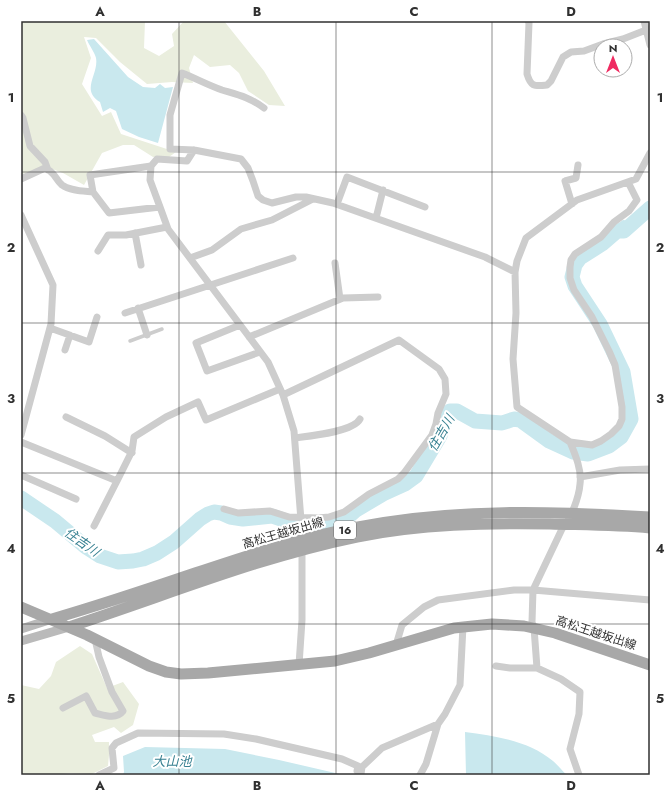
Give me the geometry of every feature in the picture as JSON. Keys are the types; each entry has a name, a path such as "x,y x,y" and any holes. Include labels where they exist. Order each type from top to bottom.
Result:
{"main road":[{"name":"高松王越坂出線","path":"52,619 302,531 357,527 398,520 482,512 650,517"},
{"name":"高松王越坂出線","path":"69,627 235,570 302,531 359,536 438,526 480,524 566,524 650,528"},
{"name":"高松王越坂出線","path":"21,607 52,619 149,666 166,672 181,674 299,665 353,657 463,626 492,624 524,626 555,633 650,665"},
{"path":"21,629 52,619"},
{"path":"21,641 69,627"}],"street":[{"path":"528,21 527,74 530,81 537,86 546,85 551,81 563,56 571,52 584,51 623,39 646,30"},
{"path":"644,21 650,45"},
{"path":"264,108 239,94 221,90 182,73 170,115 170,149 194,150 241,159 250,174 258,196 263,200 272,203 296,197 306,197 313,200 336,204 485,257 515,272"},
{"path":"21,115 30,146 45,162 48,170"},
{"path":"194,150 187,161 157,159 151,166 150,180 167,227 268,362 282,392 294,431 302,531 302,620 299,665"},
{"path":"628,182 637,200 629,211 614,222 601,237 575,254 571,260 570,267 570,278 574,290 592,317 609,351 614,365 621,396 622,418 619,426 602,441 592,445 570,442 517,407 513,359 516,313 515,272 517,261 526,238 577,200 636,179 650,153"},
{"path":"572,204 565,181 576,178 578,165"},
{"path":"151,166 90,175 93,192 109,213 160,207"},
{"path":"21,179 45,168 51,170 63,186 70,189 93,192"},
{"path":"336,204 347,177 384,190 425,208"},
{"path":"376,218 384,190"},
{"path":"190,258 212,250 241,229 272,220 313,200"},
{"path":"21,215 53,285 50,328 21,435"},
{"path":"98,251 108,235 135,233 167,227"},
{"path":"135,233 141,265"},
{"path":"125,312 293,258"},
{"path":"335,263 340,299"},
{"path":"249,337 340,299 378,297"},
{"path":"138,308 147,335"},
{"path":"50,328 89,342 97,316"},
{"path":"240,325 196,343 207,371 260,352"},
{"path":"65,350 70,335"},
{"path":"94,526 132,453 134,437 166,417 198,402 206,420 282,392 399,340 439,369 445,379 446,394 438,413 432,435 398,479 369,494 344,512 329,517 302,531"},
{"path":"66,417 105,436 132,453"},
{"path":"295,438 340,430 358,423 360,418"},
{"path":"21,442 117,481"},
{"path":"537,668 534,628 532,622 533,590 562,529 571,514 581,483 577,459 570,442"},
{"path":"580,477 620,470 650,469"},
{"path":"21,475 76,499"},
{"path":"224,509 238,513 270,511 289,517 302,531"},
{"path":"396,645 402,625 424,607 438,600 514,590 533,590 650,600"},
{"path":"420,775 426,764 438,724 460,685 463,626"},
{"path":"62,708 86,696 94,714 113,717 120,715 123,711 112,692 98,657 95,640"},
{"path":"496,666 510,668 537,668 561,679 580,692 579,714 570,749 579,775"},
{"path":"360,775 362,767 382,748 438,724"},
{"path":"99,775 114,768 112,748 116,743 138,733 224,734 256,739 342,759 358,766 357,772 360,775"}],"lane":[{"path":"130,341 162,329"}],"green space":[{"path":"21,21 145,21 144,48 159,56 174,46 172,34 184,21 224,21 264,71 285,106 269,105 248,91 239,73 230,65 210,67 194,55 189,68 193,83 172,82 147,84 120,62 96,38 84,37 91,58 82,84 102,116 111,112 121,134 176,152 169,157 153,157 134,145 123,145 102,153 84,185 63,173 44,166 21,175"},
{"path":"80,646 92,654 107,688 123,682 139,704 133,725 121,733 114,727 92,735 95,742 109,742 109,755 108,766 92,774 70,773 52,775 21,775 21,685 39,689 51,676 56,662"}],"water":[{"path":"94,39 128,77 143,87 155,88 160,84 165,88 173,87 158,143 139,137 122,129 116,111 110,108 103,112 100,102 91,92 96,58 87,40"},
{"path":"650,204 650,213 620,235 614,226 623,220 629,221 625,228"},
{"path":"465,732 488,735 523,744 544,754 567,775 466,775"},
{"name":"大山池","path":"145,747 225,749 344,775 123,775 123,756"}],"waterway":[{"name":"住吉川","path":"21,498 55,521 86,547 100,556 118,562 133,561 143,559 157,553 174,542 200,519 214,512 243,519 272,516 295,524 331,522 347,518 356,510 383,494 405,484 416,476 440,436 447,415 450,411 457,411 475,421 502,423 514,419 520,420 549,441 573,452 588,454 609,446 621,437 631,419 623,372 600,324 575,286 572,277 575,265 580,258 602,244 617,231 624,231 650,208"}]}
